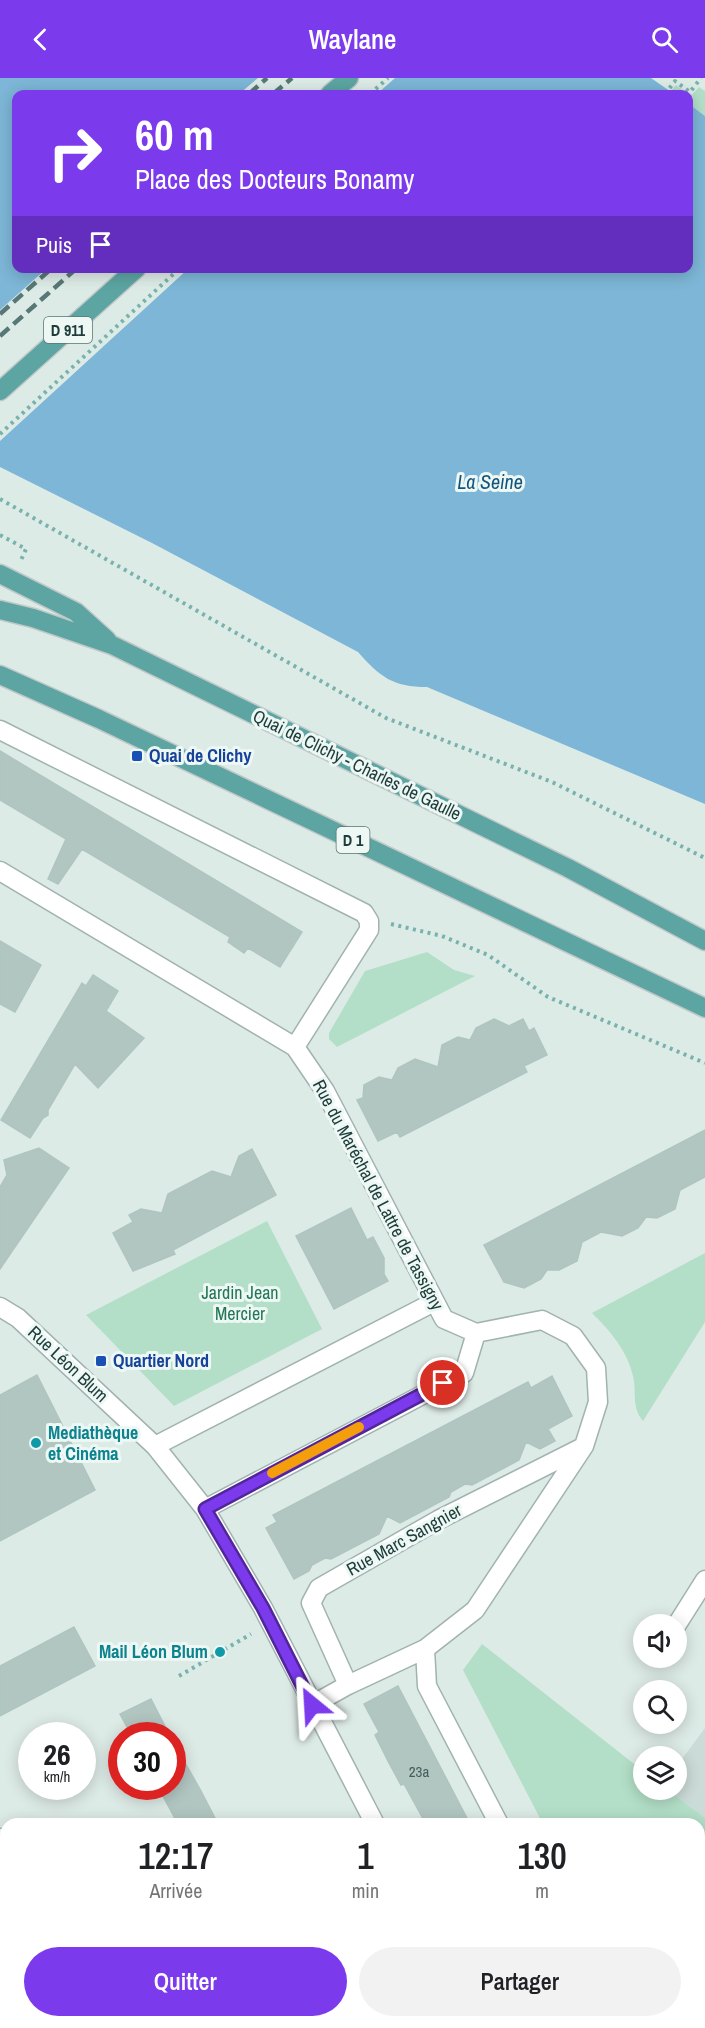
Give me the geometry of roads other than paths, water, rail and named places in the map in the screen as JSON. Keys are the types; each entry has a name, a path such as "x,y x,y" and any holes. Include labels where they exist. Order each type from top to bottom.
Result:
{"main road":[{"path":"335,90 349,78"},
{"name":"D 911","path":"0,392 131,273"},
{"path":"0,574 76,612 112,645"},
{"name":"Quai de Clichy - Charles de Gaulle","path":"0,609 112,645 568,868 705,941"},
{"name":"D 1","path":"0,675 336,831 705,1008"}],"street":[{"path":"0,730 364,912 369,921 369,930 295,1047"},
{"name":"Rue du Maréchal de Lattre de Tassigny","path":"0,871 295,1047 325,1090 444,1319 476,1332"},
{"path":"155,1446 434,1302"},
{"name":"Rue Léon Blum","path":"0,1307 18,1318 155,1446 205,1509 271,1624 372,1818"},
{"path":"205,1509 464,1373 476,1332 543,1320 573,1336 596,1368 598,1402 584,1446 475,1610 425,1649 348,1685 312,1705"},
{"name":"Rue Marc Sangnier","path":"348,1685 311,1603 319,1588 438,1520 584,1446"},
{"path":"684,1614 705,1580"},
{"path":"425,1649 427,1686 496,1818"}],"water":[{"name":"La Seine","path":"0,78 651,78 668,90 12,90 12,273 693,273 693,107 705,116 705,804 427,687 396,683 373,668 358,652 152,543 0,467"}],"railway":[{"path":"254,90 267,78"},
{"path":"278,90 292,78"},
{"path":"0,314 46,273"},
{"path":"0,336 71,273"}],"place":[{"name":"Quai de Clichy","path":"137,756"},
{"name":"Quartier Nord","path":"101,1361"},
{"name":"Mediathèque et Cinéma","path":"36,1443"},
{"name":"Mail Léon Blum","path":"220,1652"}],"park label":[{"name":"Jardin Jean Mercier","path":"240,1303"}]}
